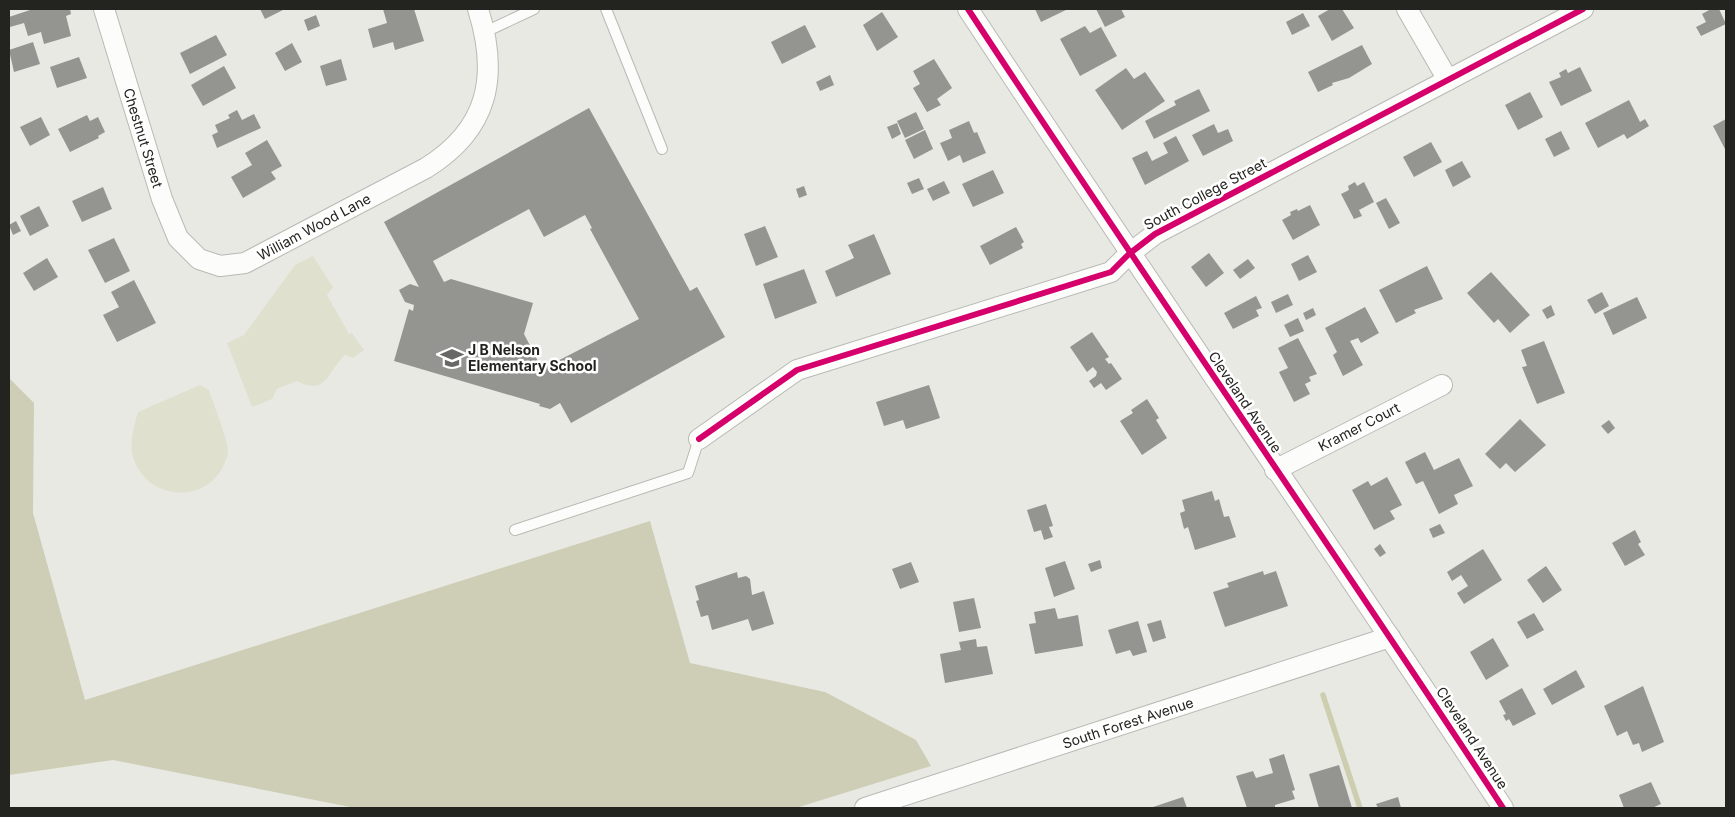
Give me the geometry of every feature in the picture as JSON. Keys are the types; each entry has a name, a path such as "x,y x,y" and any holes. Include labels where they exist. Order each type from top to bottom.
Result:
{"street":[{"name":"Chestnut Street","path":"104,9 162,199 178,238 198,258"},
{"name":"William Wood Lane","path":"198,258 220,266 246,263 426,168 445,156 460,142 473,124 484,98 489,72 485,32 478,9"},
{"name":"Cleveland Avenue","path":"968,9 1129,254 1390,637 1503,808"},
{"path":"1407,9 1448,80"},
{"name":"South College Street","path":"699,439 796,370 1111,272 1129,254 1155,234 1583,9"},
{"name":"Kramer Court","path":"1275,470 1442,385"},
{"name":"South Forest Avenue","path":"865,808 1390,637"}],"lane":[{"path":"485,32 534,9"},
{"path":"606,9 662,150"},
{"path":"515,530 688,473 699,439"}],"green space":[{"path":"313,256 333,287 327,295 349,334 352,333 364,350 353,358 345,355 321,384 315,386 307,385 297,381 277,389 272,399 252,407 227,343 244,335 295,265"},
{"path":"9,378 34,403 33,513 85,700 650,521 690,663 825,692 916,740 931,766 796,808 355,808 113,760 9,775"},
{"path":"200,385 209,390 226,439 227,457 217,476 205,486 192,491 163,490 150,483 140,472 133,457 132,440 138,412"}],"building":[{"path":"33,9 70,9 71,14 66,16 71,36 44,44 41,32 28,36 24,23 10,27 9,17"},
{"path":"260,9 285,9 265,19"},
{"path":"383,9 414,9 424,41 395,50 393,42 373,48 368,29 387,23"},
{"path":"1035,9 1068,9 1041,22"},
{"path":"1096,9 1121,9 1125,17 1105,27"},
{"path":"1330,9 1342,9 1354,28 1332,41 1318,16"},
{"path":"1711,9 1719,9 1726,24 1701,36 1696,27 1706,22 1702,14"},
{"path":"882,12 898,37 877,51 863,25"},
{"path":"1303,13 1310,26 1292,35 1286,22"},
{"path":"316,15 320,26 308,31 304,20"},
{"path":"805,25 816,47 782,64 771,42"},
{"path":"1085,26 1090,33 1101,27 1117,56 1080,76 1060,39"},
{"path":"216,35 227,55 190,74 180,53"},
{"path":"33,42 40,64 14,72 9,50"},
{"path":"292,43 302,62 285,71 275,53"},
{"path":"1362,45 1372,64 1349,78 1332,83 1333,85 1318,92 1308,72"},
{"path":"79,57 87,78 57,88 50,67"},
{"path":"341,59 347,80 326,86 320,66"},
{"path":"934,59 952,88 937,99 941,105 927,112 913,88 920,84 913,71"},
{"path":"224,66 236,88 203,106 191,85"},
{"path":"1580,67 1592,91 1561,106 1549,82 1561,77 1559,73 1566,69 1568,73"},
{"path":"1126,68 1134,79 1145,72 1165,101 1122,130 1095,90"},
{"path":"830,75 834,85 820,91 816,82"},
{"path":"1199,89 1210,111 1154,139 1145,121 1176,105 1174,101"},
{"path":"1530,92 1543,117 1518,130 1505,105"},
{"path":"1629,100 1640,122 1645,119 1649,126 1627,139 1624,134 1598,148 1585,123"},
{"name":"J B Nelson Elementary School","path":"589,108 690,291 697,287 725,337 571,423 560,403 550,409 539,406 540,404 394,361 409,309 413,311 414,305 405,302 399,290 410,284 419,287 384,222","holes":["529,209 544,237 585,215 592,228 590,229 639,319 542,369 524,334 533,303 451,279 444,282 433,261"]},
{"path":"237,110 242,120 254,114 261,128 217,148 212,135 218,132 215,125 230,118 228,115"},
{"path":"916,112 924,129 905,138 897,121"},
{"path":"87,115 90,121 98,117 105,132 98,136 99,138 70,152 58,129"},
{"path":"41,117 50,135 30,146 20,127"},
{"path":"1726,119 1726,151 1713,126"},
{"path":"969,121 974,133 977,132 986,153 963,163 960,155 948,161 940,143 952,138 949,130"},
{"path":"897,123 901,134 892,139 887,127"},
{"path":"1214,124 1218,133 1228,129 1233,141 1203,156 1192,135"},
{"path":"925,130 933,149 914,159 905,140"},
{"path":"1561,131 1570,149 1554,157 1545,139"},
{"path":"1176,136 1189,161 1145,185 1132,158 1147,151 1152,161 1168,153 1163,143"},
{"path":"267,140 282,166 271,172 276,179 243,198 231,177 252,165 245,153"},
{"path":"1431,142 1442,162 1414,177 1403,157"},
{"path":"1462,161 1471,177 1453,187 1445,170"},
{"path":"993,170 1004,193 973,207 962,184"},
{"path":"919,178 924,189 912,194 907,183"},
{"path":"944,181 950,193 933,201 927,189"},
{"path":"1355,182 1357,186 1364,182 1374,202 1359,210 1362,216 1354,219 1341,194 1349,190 1348,186"},
{"path":"804,186 807,195 799,198 796,189"},
{"path":"103,187 112,209 82,222 72,201"},
{"path":"1386,198 1400,223 1389,229 1376,203"},
{"path":"1310,205 1320,225 1293,240 1282,220 1291,215 1290,212 1297,209 1298,211"},
{"path":"39,206 49,226 30,236 20,216"},
{"path":"16,221 21,231 13,235 9,225"},
{"path":"765,226 778,257 756,266 744,234"},
{"path":"1016,227 1024,242 1021,244 1023,248 990,265 980,246"},
{"path":"874,234 891,274 836,297 825,271 854,258 848,245"},
{"path":"114,238 130,271 105,283 88,250"},
{"path":"1209,253 1224,273 1206,287 1191,267"},
{"path":"1308,255 1317,272 1299,281 1291,264"},
{"path":"47,258 58,277 34,291 23,273"},
{"path":"1248,259 1255,268 1240,279 1233,270"},
{"path":"1427,266 1443,299 1414,310 1416,313 1396,323 1379,290"},
{"path":"804,269 817,303 775,319 763,284"},
{"path":"1491,272 1530,315 1510,333 1498,319 1494,323 1467,293"},
{"path":"134,280 156,323 117,342 103,315 119,307 111,292"},
{"path":"1602,292 1609,306 1595,314 1587,300"},
{"path":"1288,294 1293,305 1276,313 1271,302"},
{"path":"1256,296 1262,308 1256,310 1259,316 1233,329 1224,313"},
{"path":"1637,297 1647,318 1613,335 1603,313"},
{"path":"1551,305 1555,315 1547,319 1542,310"},
{"path":"1365,307 1379,333 1361,343 1358,338 1350,341 1363,365 1343,376 1333,355 1337,352 1325,328"},
{"path":"1313,308 1316,315 1306,320 1303,313"},
{"path":"1298,318 1304,331 1290,337 1284,325"},
{"path":"1092,332 1109,357 1105,359 1109,364 1111,363 1122,379 1106,390 1101,383 1094,388 1089,381 1096,376 1097,372 1093,367 1087,372 1070,347"},
{"path":"1298,338 1317,374 1309,377 1311,381 1305,384 1310,394 1294,402 1279,372 1288,368 1278,348"},
{"path":"1544,341 1565,393 1537,404 1522,367 1527,366 1521,350"},
{"path":"929,385 940,418 906,429 903,420 884,426 876,402"},
{"path":"1147,399 1159,418 1156,420 1167,438 1142,455 1120,421 1133,413 1131,410"},
{"path":"1520,419 1546,445 1515,472 1506,463 1500,469 1485,454"},
{"path":"1609,420 1615,428 1608,434 1601,426"},
{"path":"1425,452 1434,470 1459,458 1473,486 1454,495 1458,504 1439,514 1423,481 1416,484 1405,462"},
{"path":"1387,477 1402,505 1390,511 1395,519 1374,530 1352,490 1368,481 1371,486"},
{"path":"1212,491 1215,501 1219,499 1224,517 1229,516 1236,537 1195,550 1188,527 1184,529 1180,513 1185,511 1182,500"},
{"path":"1046,504 1053,526 1049,527 1053,537 1044,540 1041,530 1034,532 1027,510"},
{"path":"1440,524 1445,533 1433,538 1429,529"},
{"path":"1635,530 1641,542 1638,544 1645,555 1625,566 1612,543"},
{"path":"1380,544 1386,553 1380,557 1374,549"},
{"path":"1483,549 1502,580 1464,604 1457,593 1468,586 1461,575 1452,581 1447,572"},
{"path":"1100,560 1102,568 1091,572 1088,564"},
{"path":"1065,561 1075,589 1054,597 1045,568"},
{"path":"911,562 919,582 900,589 892,569"},
{"path":"1546,566 1562,590 1543,603 1527,580"},
{"path":"1263,571 1264,575 1276,571 1288,606 1225,627 1213,592 1229,587 1227,583"},
{"path":"737,572 738,578 746,576 750,579 752,595 764,591 774,624 752,631 748,619 712,630 708,615 701,617 696,601 699,600 695,586"},
{"path":"974,598 981,628 959,632 953,602"},
{"path":"1055,608 1058,619 1078,615 1083,646 1035,654 1029,624 1036,623 1034,612"},
{"path":"1534,613 1544,630 1527,639 1517,622"},
{"path":"1161,620 1166,638 1153,642 1147,624"},
{"path":"1138,621 1147,652 1133,656 1130,650 1116,654 1108,630"},
{"path":"1493,638 1509,666 1486,680 1470,652"},
{"path":"976,639 977,647 987,646 993,674 945,683 940,654 961,650 959,642"},
{"path":"1576,670 1585,687 1552,705 1543,689"},
{"path":"1643,686 1664,742 1642,752 1639,743 1633,745 1627,731 1617,736 1604,706"},
{"path":"1522,688 1536,714 1513,726 1509,719 1506,721 1503,715 1506,714 1499,701"},
{"path":"1284,754 1295,790 1292,791 1295,799 1275,805 1275,808 1247,808 1236,776 1253,771 1256,778 1273,773 1269,759"},
{"path":"1339,765 1352,808 1319,808 1309,774"},
{"path":"1651,782 1661,804 1652,808 1624,808 1619,795"},
{"path":"1183,797 1187,808 1150,808"},
{"path":"1398,797 1401,808 1378,808 1376,804"}],"waterway":[{"path":"1323,695 1360,808"}],"cycle path":[{"path":"968,9 1503,808"},
{"path":"699,439 797,370 1111,272 1129,254 1155,234 1583,9"}],"place":[{"name":"J B Nelson Elementary School","path":"452,358"}]}
